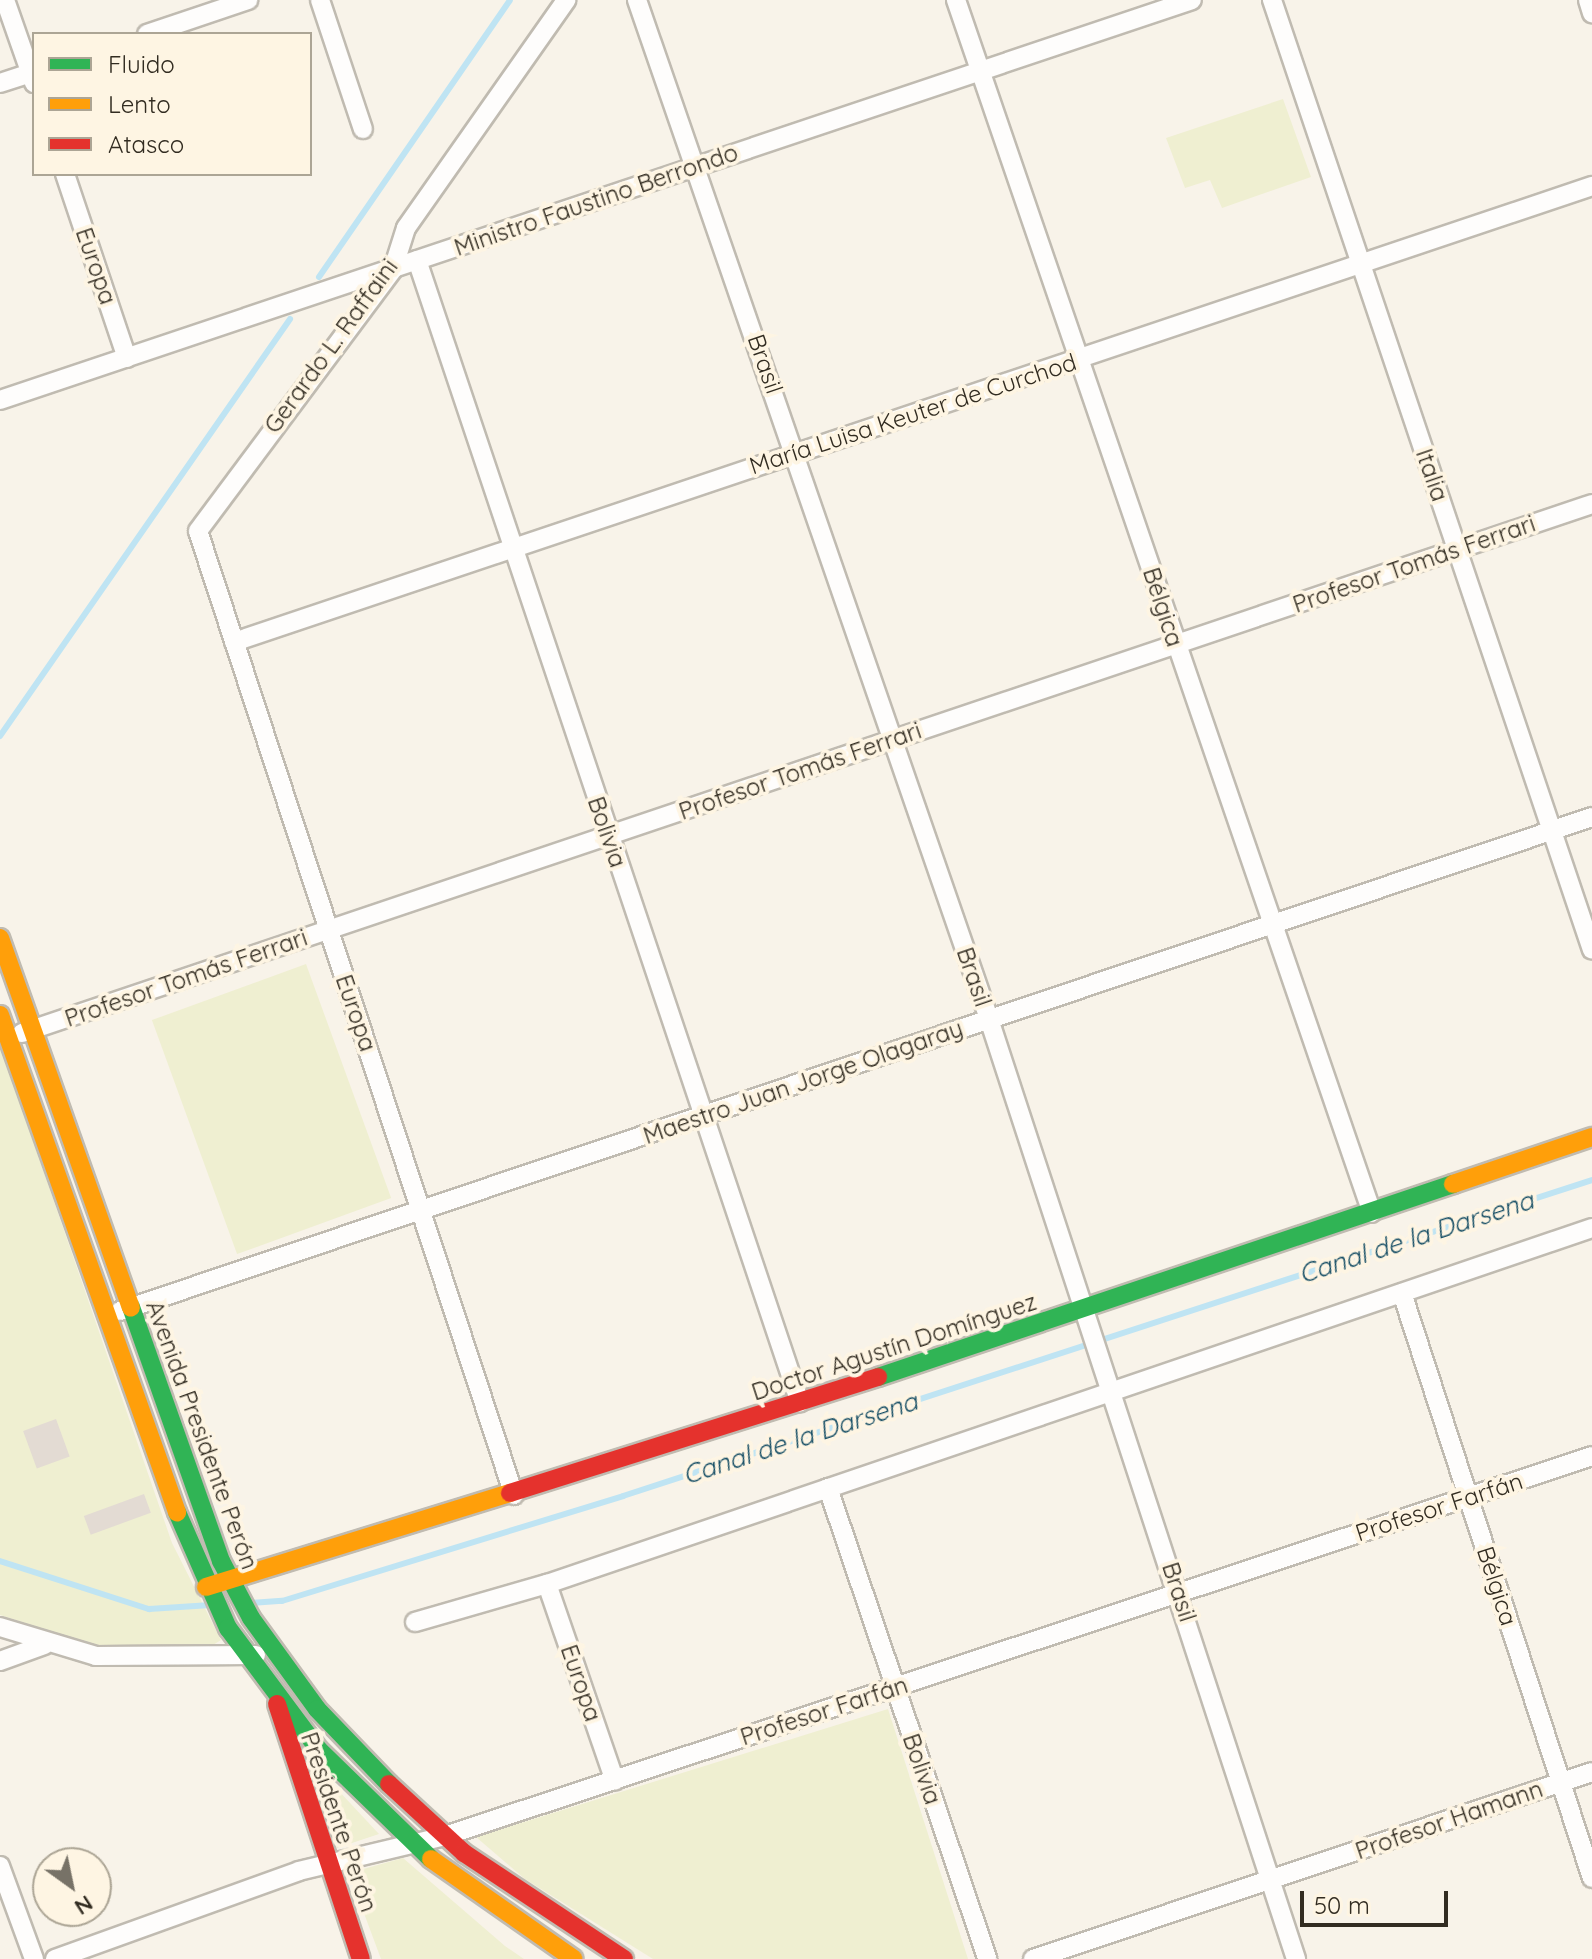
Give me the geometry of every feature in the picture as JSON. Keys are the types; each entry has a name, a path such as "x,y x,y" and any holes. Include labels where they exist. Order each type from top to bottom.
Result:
{"main road":[{"name":"Avenida Presidente Perón","path":"0,938 129,1308 230,1581 275,1656 276,1699"},
{"name":"Avenida Presidente Perón","path":"0,1015 105,1316 206,1587 276,1699"},
{"name":"Doctor Agustín Domínguez","path":"206,1587 514,1495 800,1403 1592,1137"},
{"path":"275,1656 356,1754 445,1836 624,1959"},
{"path":"276,1699 406,1842 574,1959"},
{"name":"Presidente Perón","path":"276,1699 361,1959"}],"street":[{"path":"5,0 32,73"},
{"path":"153,32 248,0"},
{"path":"320,0 363,129"},
{"name":"Gerardo L. Raffaini","path":"198,531 393,269 406,228 566,0"},
{"name":"Brasil","path":"637,0 697,166 989,1019 1180,1593 1296,1959"},
{"name":"Bélgica","path":"956,0 1372,1213"},
{"name":"Ministro Faustino Berrondo","path":"0,400 1192,0"},
{"name":"Italia","path":"1272,0 1592,950"},
{"path":"1588,0 1592,13"},
{"path":"0,83 32,76"},
{"name":"Europa","path":"66,176 127,358"},
{"name":"María Luisa Keuter de Curchod","path":"234,642 1592,186"},
{"name":"Bolivia","path":"417,260 800,1403"},
{"name":"Profesor Tomás Ferrari","path":"8,1037 1592,504"},
{"name":"Europa","path":"198,531 327,930 423,1209 514,1495"},
{"name":"Maestro Juan Jorge Olagaray","path":"105,1316 1592,817"},
{"path":"415,1622 547,1584 1592,1228"},
{"name":"Bélgica","path":"1402,1293 1592,1878"},
{"name":"Profesor Farfán","path":"55,1959 329,1866 406,1842 445,1836 615,1781 1592,1456"},
{"name":"Bolivia","path":"828,1488 987,1959"},
{"name":"Europa","path":"547,1584 615,1781"},
{"path":"0,1627 44,1645 111,1657 275,1656"},
{"path":"0,1661 44,1645"},
{"name":"Profesor Hamann","path":"1033,1959 1271,1882 1592,1772"},
{"path":"0,1866 34,1959"}],"green space":[{"path":"1283,99 1311,177 1222,208 1210,180 1185,188 1166,138"},
{"path":"306,964 391,1198 237,1254 152,1020"},
{"path":"0,1045 172,1543 221,1640 213,1645 102,1648 0,1615"},
{"path":"888,1709 968,1959 653,1959 525,1879 476,1837"},
{"path":"308,1758 379,1834 337,1848"},
{"path":"403,1858 524,1959 381,1959 349,1873"}],"building":[{"path":"56,1419 70,1457 37,1469 23,1431"},
{"path":"144,1494 151,1513 91,1535 84,1516"}],"waterway":[{"path":"319,277 510,0"},
{"path":"0,736 290,319"},
{"name":"Canal de la Darsena","path":"250,1603 282,1601 623,1496 1592,1180"},
{"name":"Canal de la Darsena","path":"0,1561 149,1609 211,1605"}],"traffic: fast":[{"path":"878,1377 1453,1184"},
{"path":"131,1307 221,1561 251,1618 317,1709 389,1784"},
{"path":"177,1512 228,1628 319,1750 431,1859"}],"traffic: slow":[{"path":"0,938 131,1307"},
{"path":"0,1015 177,1512"},
{"path":"1453,1184 1592,1137"},
{"path":"206,1587 510,1493"},
{"path":"431,1859 574,1959"}],"traffic: jam":[{"path":"510,1493 878,1377"},
{"path":"277,1704 361,1959"},
{"path":"389,1784 464,1853 624,1959"}]}
